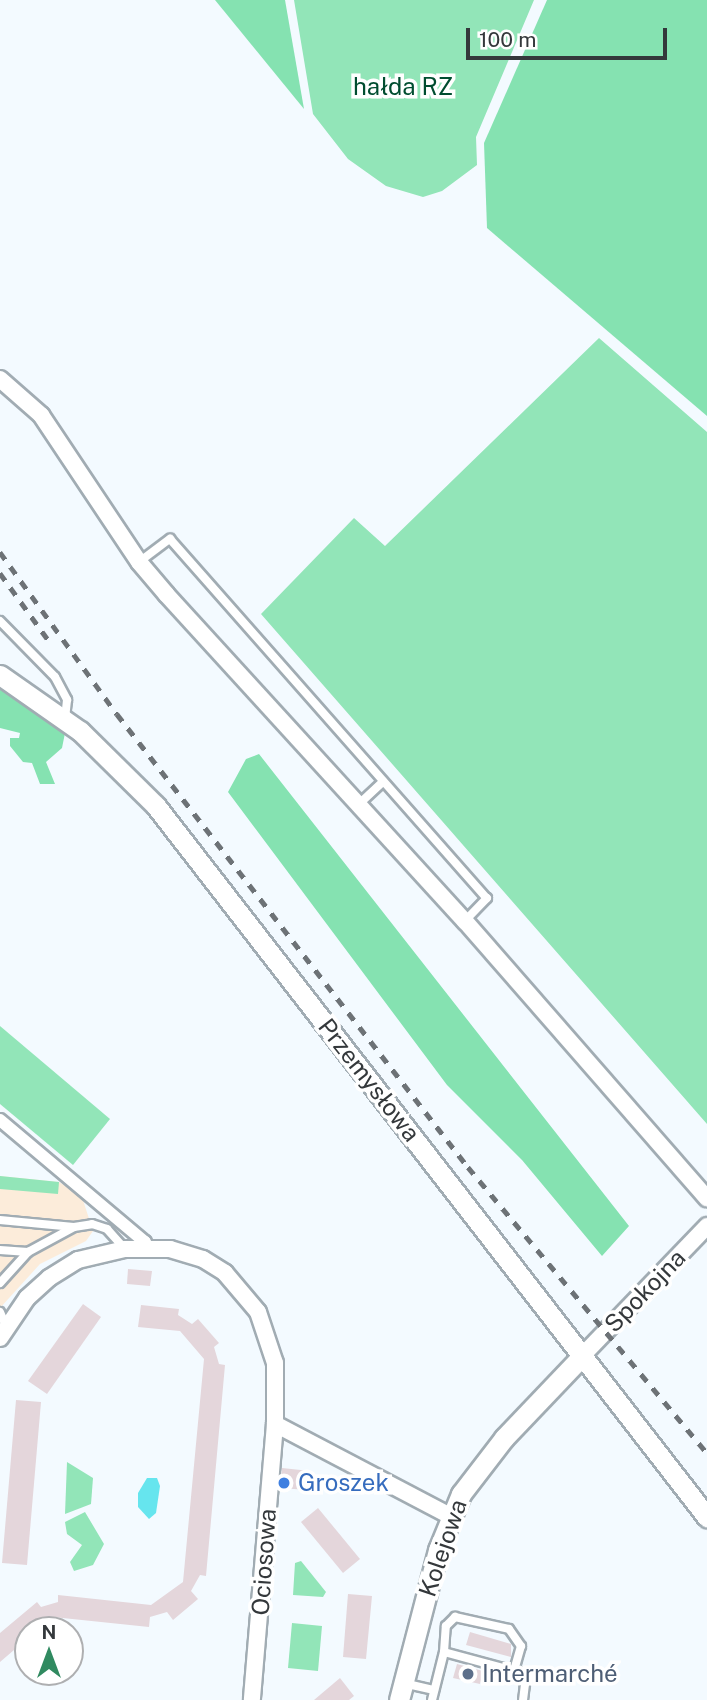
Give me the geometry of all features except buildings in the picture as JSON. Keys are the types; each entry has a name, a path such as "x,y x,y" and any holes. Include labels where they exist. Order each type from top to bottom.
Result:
{"street":[{"path":"0,379 41,415 139,562 465,921 707,1198"},
{"name":"Przemysłowa","path":"0,675 65,719 156,806 707,1517"},
{"path":"0,1120 145,1242 146,1247"},
{"name":"Spokojna","path":"583,1355 707,1226"},
{"name":"Ociosowa","path":"2,1326 49,1278 78,1261 125,1249 146,1247 203,1259 225,1273 258,1312 275,1363 275,1424 252,1700"},
{"name":"Kolejowa","path":"401,1691 450,1516 486,1460 583,1355"},
{"path":"275,1424 450,1516"}],"lane":[{"path":"139,562 170,539 487,898 465,921"},
{"path":"0,621 55,677 67,700 65,719"},
{"path":"359,804 383,782"},
{"path":"0,1220 74,1227 92,1224 107,1229 125,1249"},
{"path":"0,1283 29,1252 74,1227"},
{"path":"0,1250 29,1252"},
{"path":"432,1700 444,1652 446,1626 455,1617 509,1629 521,1646 514,1670"},
{"path":"444,1652 514,1670 523,1677 523,1700"},
{"path":"401,1691 434,1690"}],"shaded area":[{"path":"0,1176 59,1182 82,1197 93,1231 86,1241 40,1264 0,1308"}],"green space":[{"path":"215,0 285,0 304,109"},
{"name":"hałda RZ","path":"294,0 534,0 476,137 477,165 442,191 423,197 386,186 348,159 313,114"},
{"path":"547,0 707,0 707,416 487,228 484,143"},
{"path":"599,338 707,432 707,1124 261,614 354,518 385,546"},
{"path":"0,682 66,728 62,748 46,762 55,784 40,784 32,763 23,762 10,746 10,738 19,738 20,733 0,728"},
{"path":"259,754 629,1226 602,1256 522,1160 447,1085 228,792 246,759"},
{"path":"0,1026 110,1119 73,1165 0,1104"},
{"path":"0,1176 59,1182 58,1194 0,1189"},
{"path":"67,1462 93,1478 91,1504 65,1514"},
{"path":"85,1512 104,1544 93,1565 74,1571 70,1562 82,1545 67,1534 65,1522"},
{"path":"301,1561 326,1592 323,1597 293,1595 295,1563"},
{"path":"292,1623 322,1626 318,1671 288,1668"}],"water":[{"path":"147,1478 157,1478 160,1486 156,1513 149,1519 138,1507 138,1493"}],"railway":[{"path":"0,552 117,714 468,1167 707,1453"},
{"path":"0,573 49,641"}],"place":[{"name":"Groszek","path":"284,1483"},
{"name":"Intermarché","path":"468,1674"}]}
